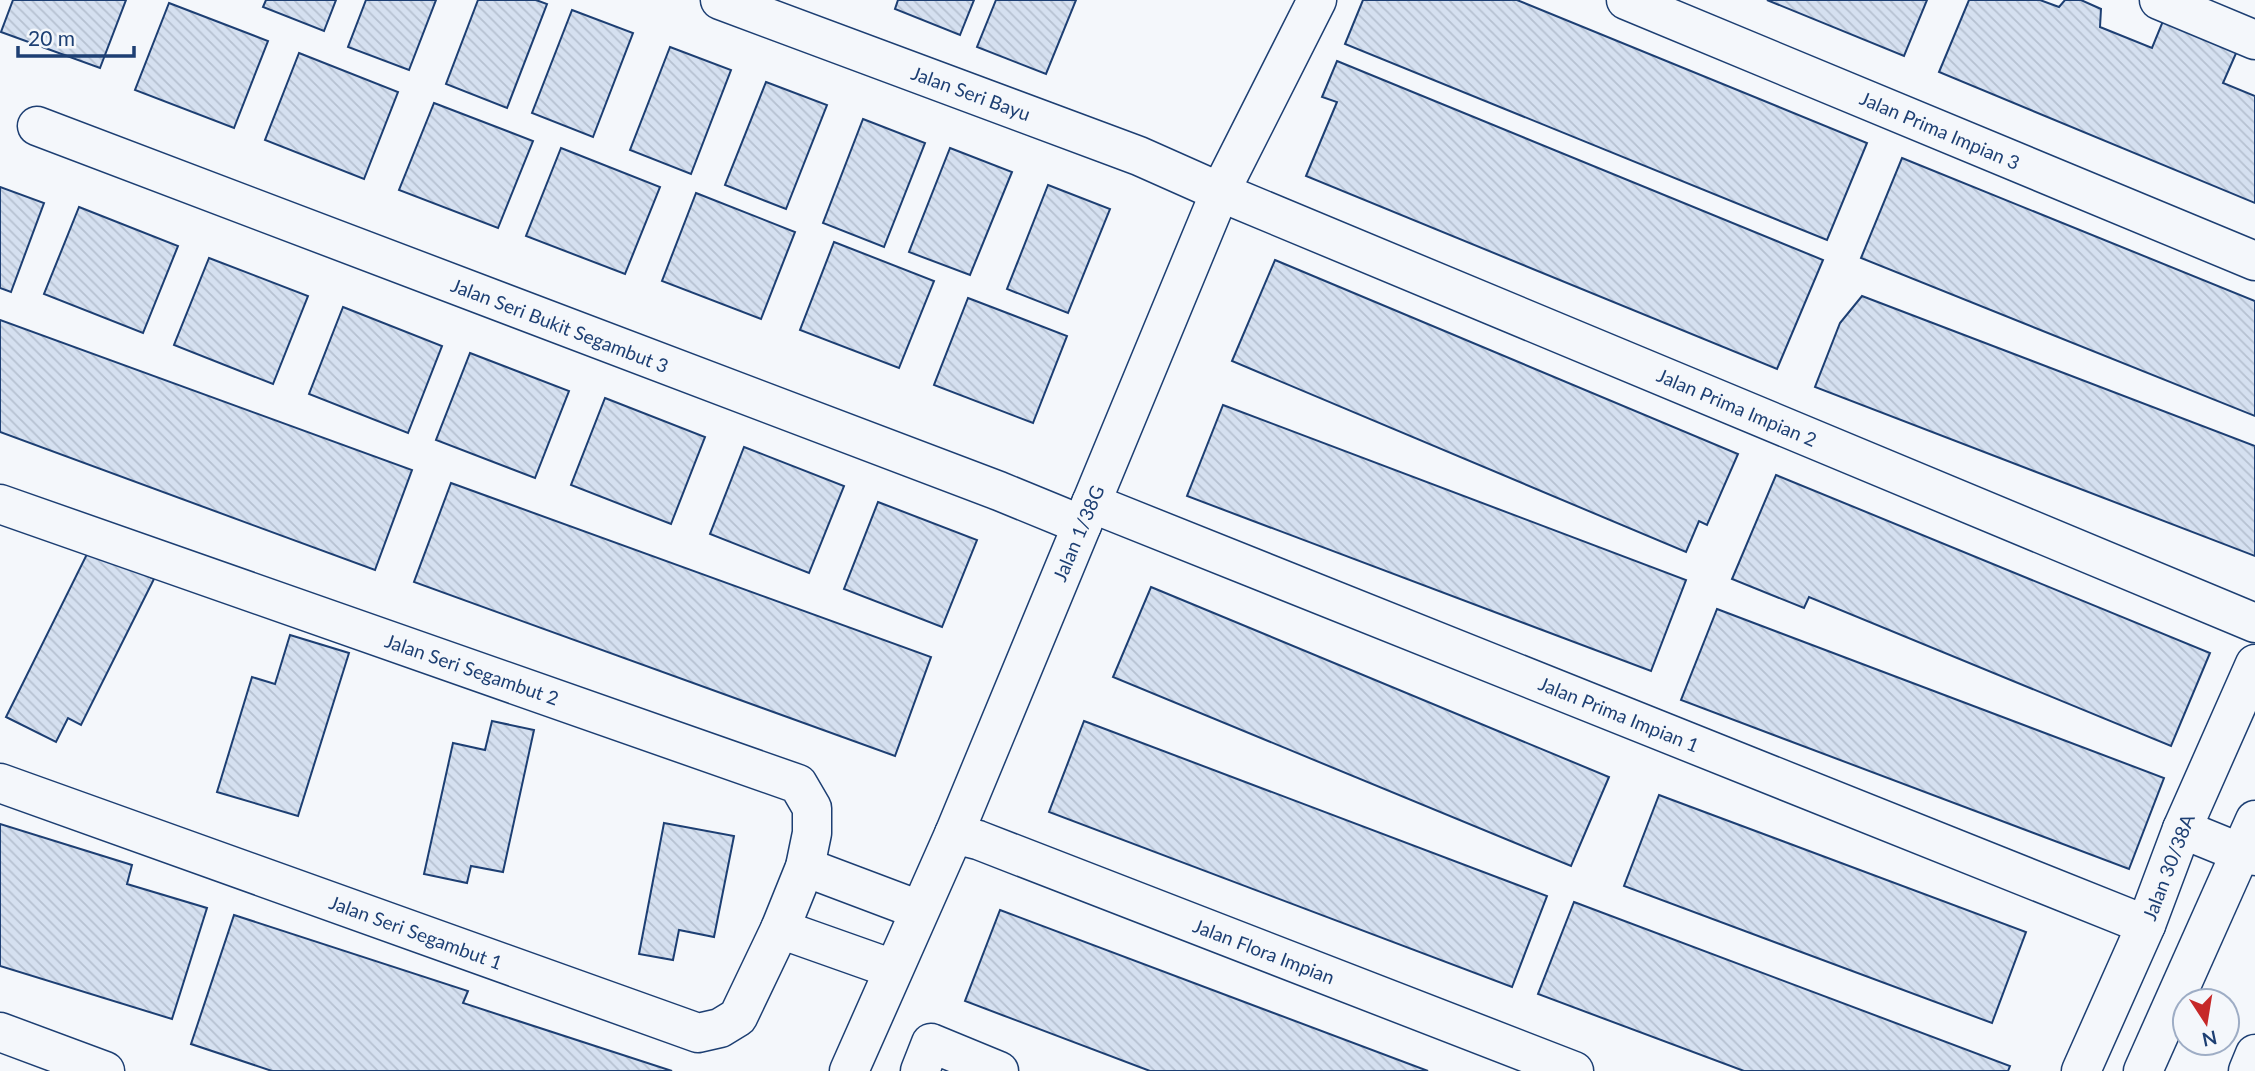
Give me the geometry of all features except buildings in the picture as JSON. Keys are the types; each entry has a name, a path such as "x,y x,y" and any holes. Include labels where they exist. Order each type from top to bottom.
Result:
{"street":[{"name":"Jalan Seri Bayu","path":"720,0 1139,156 1220,192"},
{"name":"Jalan 1/38G","path":"849,1071 954,834 1220,192 1317,0"},
{"name":"Jalan Prima Impian 3","path":"1626,0 2255,261"},
{"path":"2159,0 2255,40"},
{"name":"Jalan Seri Bukit Segambut 3","path":"37,127 999,491 1086,514"},
{"name":"Jalan Prima Impian 2","path":"1220,192 2255,623"},
{"name":"Jalan Seri Segambut 2","path":"0,503 798,784 812,808 812,833 805,867 780,929"},
{"name":"Jalan Prima Impian 1","path":"1086,514 2146,925"},
{"name":"Jalan 30/38A","path":"2081,1071 2146,925 2182,830 2255,664"},
{"name":"Jalan Seri Segambut 1","path":"0,783 698,1033 720,1028 738,1017 780,929"},
{"path":"2143,1071 2250,843 2182,830"},
{"name":"Jalan Flora Impian","path":"954,834 978,840 1574,1071"},
{"path":"805,867 919,911"},
{"path":"780,929 893,969"},
{"path":"0,1032 105,1071"},
{"path":"920,1071 931,1043 999,1071"},
{"path":"2248,1071 2255,1054"}]}
